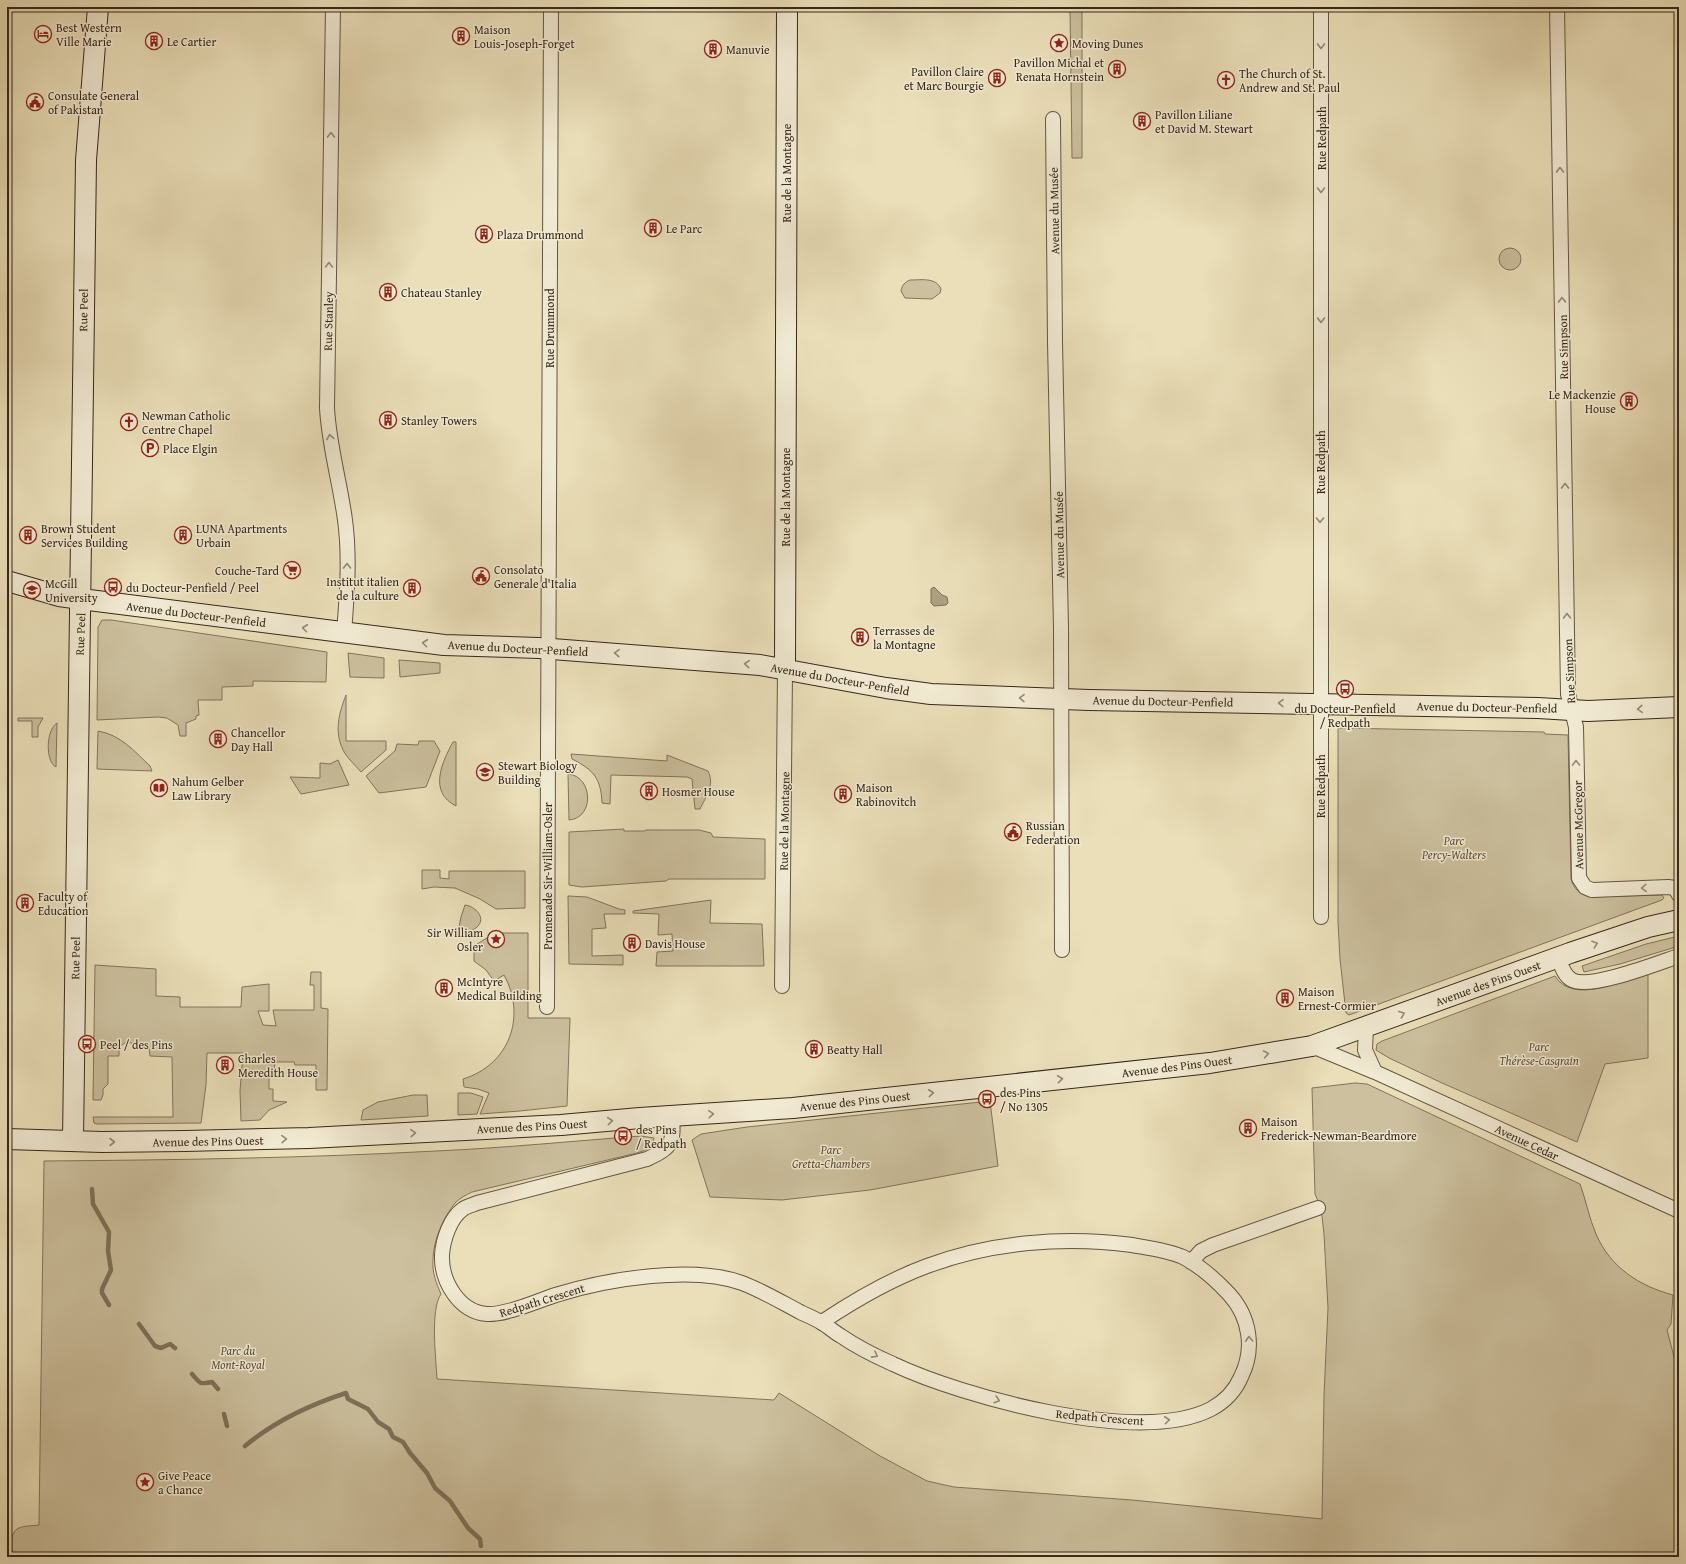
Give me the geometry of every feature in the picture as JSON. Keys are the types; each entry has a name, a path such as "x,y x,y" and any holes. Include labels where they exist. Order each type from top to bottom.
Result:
{"main road":[{"name":"Rue Peel","path":"73,1141 86,160 98,7"},
{"name":"Rue de la Montagne","path":"785,670 787,7"},
{"name":"Avenue du Docteur-Penfield","path":"7,581 59,596 444,645 548,648 750,664 920,694 1061,699 1538,708 1588,711 1679,707"},
{"name":"Avenue des Pins Ouest","path":"7,1139 142,1142 308,1138 561,1125 793,1108 1178,1068 1312,1046 1366,1028 1558,957 1648,926 1679,920"}],"street":[{"name":"Rue Stanley","path":"333,7 327,408 329,431 342,499 346,533 347,587 344,632"},
{"name":"Rue Drummond","path":"548,648 551,7"},
{"name":"Rue Redpath","path":"1321,7 1321,917"},
{"name":"Rue Simpson","path":"1557,7 1568,694 1572,710"},
{"name":"Avenue du Musée","path":"1053,119 1061,699 1062,950"},
{"name":"Promenade Sir-William-Osler","path":"547,1007 548,648"},
{"name":"Rue de la Montagne","path":"782,986 785,670"},
{"name":"Avenue McGregor","path":"1572,710 1576,727 1580,881 1585,887 1592,890 1668,887 1675,888 1679,895"},
{"path":"1558,957 1569,978 1577,982 1586,983 1605,979 1679,956"},
{"path":"1366,1028 1365,1050 1375,1072"},
{"name":"Avenue Cedar","path":"1312,1046 1375,1072 1679,1211"},
{"name":"Redpath Crescent","path":"672,1116 673,1135 670,1143 664,1150 647,1159 477,1203 468,1206 460,1212 451,1224 445,1238 442,1258 447,1282 454,1295 463,1304 474,1310 491,1314 506,1311 604,1282 650,1276 720,1277 744,1284 822,1322 859,1346 911,1372 946,1385 1015,1405 1056,1413 1123,1421 1146,1422 1183,1418 1209,1410 1220,1403 1238,1384 1244,1371 1249,1344 1247,1326 1239,1307 1230,1295 1212,1277 1191,1262 1175,1254 1160,1250 1090,1241 1047,1242 992,1249 948,1259 908,1274 862,1297 822,1322"},
{"path":"1191,1262 1201,1251 1212,1246 1318,1208"}],"green space":[{"path":"1070,7 1082,7 1082,158 1072,158"},
{"path":"1510,248 1518,251 1521,259 1518,267 1510,270 1502,267 1499,259 1502,251"},
{"path":"910,280 932,281 939,285 941,289 940,293 932,299 905,298 901,289 904,284"},
{"path":"102,620 111,620 327,652 326,682 253,681 253,686 222,687 222,700 198,700 199,715 196,716 196,719 186,723 186,736 180,736 178,725 167,718 158,717 97,720 98,627"},
{"path":"348,653 384,658 384,678 350,677"},
{"path":"399,660 440,663 440,673 400,677"},
{"path":"346,695 346,741 386,741 386,750 361,772 349,759 340,743 338,722"},
{"path":"18,718 43,718 38,727 38,737 32,737 32,721 18,721"},
{"path":"57,723 56,767 52,764 50,759 48,745 53,727"},
{"name":"Parc Percy-Walters","path":"1338,728 1544,732 1545,734 1568,735 1571,879 1574,886 1577,891 1589,897 1662,895 1664,898 1349,1015 1346,1013 1340,959 1338,922"},
{"path":"98,731 114,736 127,744 150,766 152,771 97,769"},
{"path":"419,741 434,741 440,751 426,787 379,793 366,776 395,751 397,744 418,745"},
{"path":"453,742 456,742 456,806 447,800 442,793 440,785 442,767"},
{"path":"571,754 667,761 667,755 708,771 711,781 710,786 700,809 695,809 692,779 687,777 611,775 610,804 602,803 600,788 595,776 586,767 572,759"},
{"path":"338,760 349,785 301,794 290,777 320,778 320,763 330,764"},
{"path":"568,774 576,776 582,782 588,797 587,805 583,812 577,818 569,820"},
{"path":"624,829 624,831 699,830 711,833 713,837 765,839 765,879 669,879 666,881 582,887 569,885 569,832"},
{"path":"422,870 440,870 440,878 449,879 449,871 525,871 525,908 496,909 480,899 455,888 434,887 422,889"},
{"path":"568,896 587,897 625,910 625,914 604,914 606,928 592,929 592,956 623,955 623,965 569,964"},
{"path":"711,900 710,923 762,924 764,966 656,966 657,952 673,951 672,934 658,935 659,914 633,913 633,911"},
{"path":"465,905 476,910 480,916 480,924 475,929 470,931 458,932 461,917"},
{"path":"495,933 528,933 528,1018 570,1018 567,1106 480,1114 489,1093 478,1089 464,1087 463,1079 479,1072 492,1063 502,1051 509,1038 513,1023 514,1007 511,991 504,975 494,981 486,970 474,961 474,946"},
{"path":"1679,936 1679,946 1620,964 1584,972 1582,966 1646,944"},
{"path":"95,965 156,969 156,996 180,997 180,1007 241,1007 242,987 269,984 269,1011 258,1011 263,1025 276,1026 273,1010 314,1010 314,985 310,985 311,972 321,972 321,1008 328,1009 327,1090 316,1090 316,1065 295,1065 294,1062 275,1062 274,1071 269,1071 269,1089 273,1089 273,1101 287,1102 269,1110 260,1120 241,1121 240,1091 243,1053 207,1053 206,1085 201,1123 94,1123 93,1117 173,1117 172,1057 150,1056 149,1048 126,1042 119,1047 119,1056 108,1056 108,1084 103,1089 101,1100 93,1100"},
{"name":"Parc Thérèse-Casgrain","path":"1648,973 1648,1058 1605,1064 1577,1142 1442,1083 1389,1058 1376,1050 1377,1044 1382,1041 1555,976 1563,985 1573,989 1585,990 1612,985"},
{"name":"Parc du Mont-Royal","path":"1355,1083 1367,1084 1580,1184 1591,1222 1602,1246 1609,1256 1627,1274 1649,1286 1673,1295 1671,1324 1667,1330 1679,1376 1679,1557 15,1557 13,1554 12,1538 16,1530 24,1527 39,1525 44,1161 240,1158 387,1153 487,1148 641,1136 654,1138 650,1147 640,1152 472,1192 456,1202 443,1222 433,1253 434,1273 441,1294 438,1301 435,1323 437,1379 774,1400 779,1393 880,1456 927,1481 954,1487 1132,1500 1322,1519 1324,1395 1328,1308 1324,1234 1321,1208 1315,1194 1312,1088"},
{"path":"458,1093 471,1093 483,1097 477,1114 458,1115"},
{"path":"413,1095 427,1095 428,1116 361,1120 363,1110 378,1102"},
{"name":"Parc Gretta-Chambers","path":"990,1101 998,1166 870,1190 782,1200 710,1197 692,1140 701,1134 747,1127"}],"shaded area":[{"path":"934,587 942,595 947,597 948,603 946,605 934,606 931,603 931,589"}],"waterway":[{"path":"92,1189 93,1204 109,1232 108,1251 111,1270 102,1289 102,1293 109,1305"},
{"path":"139,1324 155,1346 161,1348 170,1344 175,1348"},
{"path":"192,1374 199,1382 212,1382 218,1389"},
{"path":"245,1446 280,1421 306,1408 346,1393 348,1399 368,1409 378,1422 389,1429 393,1437 403,1442 427,1473 435,1488 450,1501 468,1528 480,1539 481,1546"},
{"path":"224,1414 227,1426"}],"place":[{"name":"Best Western Ville Marie","path":"43,34"},
{"name":"Maison Louis-Joseph-Forget","path":"461,36"},
{"name":"Le Cartier","path":"154,41"},
{"name":"Moving Dunes","path":"1059,43"},
{"name":"Manuvie","path":"713,49"},
{"name":"Pavillon Michal et Renata Hornstein","path":"1117,69"},
{"name":"Pavillon Claire et Marc Bourgie","path":"997,78"},
{"name":"The Church of St. Andrew and St. Paul","path":"1226,80"},
{"name":"Consulate General of Pakistan","path":"35,102"},
{"name":"Pavillon Liliane et David M. Stewart","path":"1142,121"},
{"name":"Le Parc","path":"653,228"},
{"name":"Plaza Drummond","path":"484,234"},
{"name":"Chateau Stanley","path":"388,292"},
{"name":"Le Mackenzie House","path":"1629,401"},
{"name":"Stanley Towers","path":"388,420"},
{"name":"Newman Catholic Centre Chapel","path":"129,422"},
{"name":"Place Elgin","path":"150,448"},
{"name":"Brown Student Services Building","path":"28,535"},
{"name":"LUNA Apartments Urbain","path":"183,535"},
{"name":"Couche-Tard","path":"292,570"},
{"name":"Consolato Generale d'Italia","path":"481,576"},
{"name":"du Docteur-Penfield / Peel","path":"113,587"},
{"name":"Institut italien de la culture","path":"412,588"},
{"name":"McGill University","path":"32,590"},
{"name":"Terrasses de la Montagne","path":"860,637"},
{"name":"du Docteur-Penfield / Redpath","path":"1345,689"},
{"name":"Chancellor Day Hall","path":"218,739"},
{"name":"Stewart Biology Building","path":"485,772"},
{"name":"Nahum Gelber Law Library","path":"159,788"},
{"name":"Hosmer House","path":"649,791"},
{"name":"Maison Rabinovitch","path":"843,794"},
{"name":"Russian Federation","path":"1013,832"},
{"name":"Faculty of Education","path":"25,903"},
{"name":"Sir William Osler","path":"496,939"},
{"name":"Davis House","path":"632,943"},
{"name":"McIntyre Medical Building","path":"444,988"},
{"name":"Maison Ernest-Cormier","path":"1285,998"},
{"name":"Peel / des Pins","path":"87,1044"},
{"name":"Beatty Hall","path":"814,1049"},
{"name":"Charles Meredith House","path":"225,1065"},
{"name":"des Pins / No 1305","path":"987,1099"},
{"name":"Maison Frederick-Newman-Beardmore","path":"1248,1128"},
{"name":"des Pins / Redpath","path":"623,1136"},
{"name":"Give Peace a Chance","path":"145,1482"}]}
